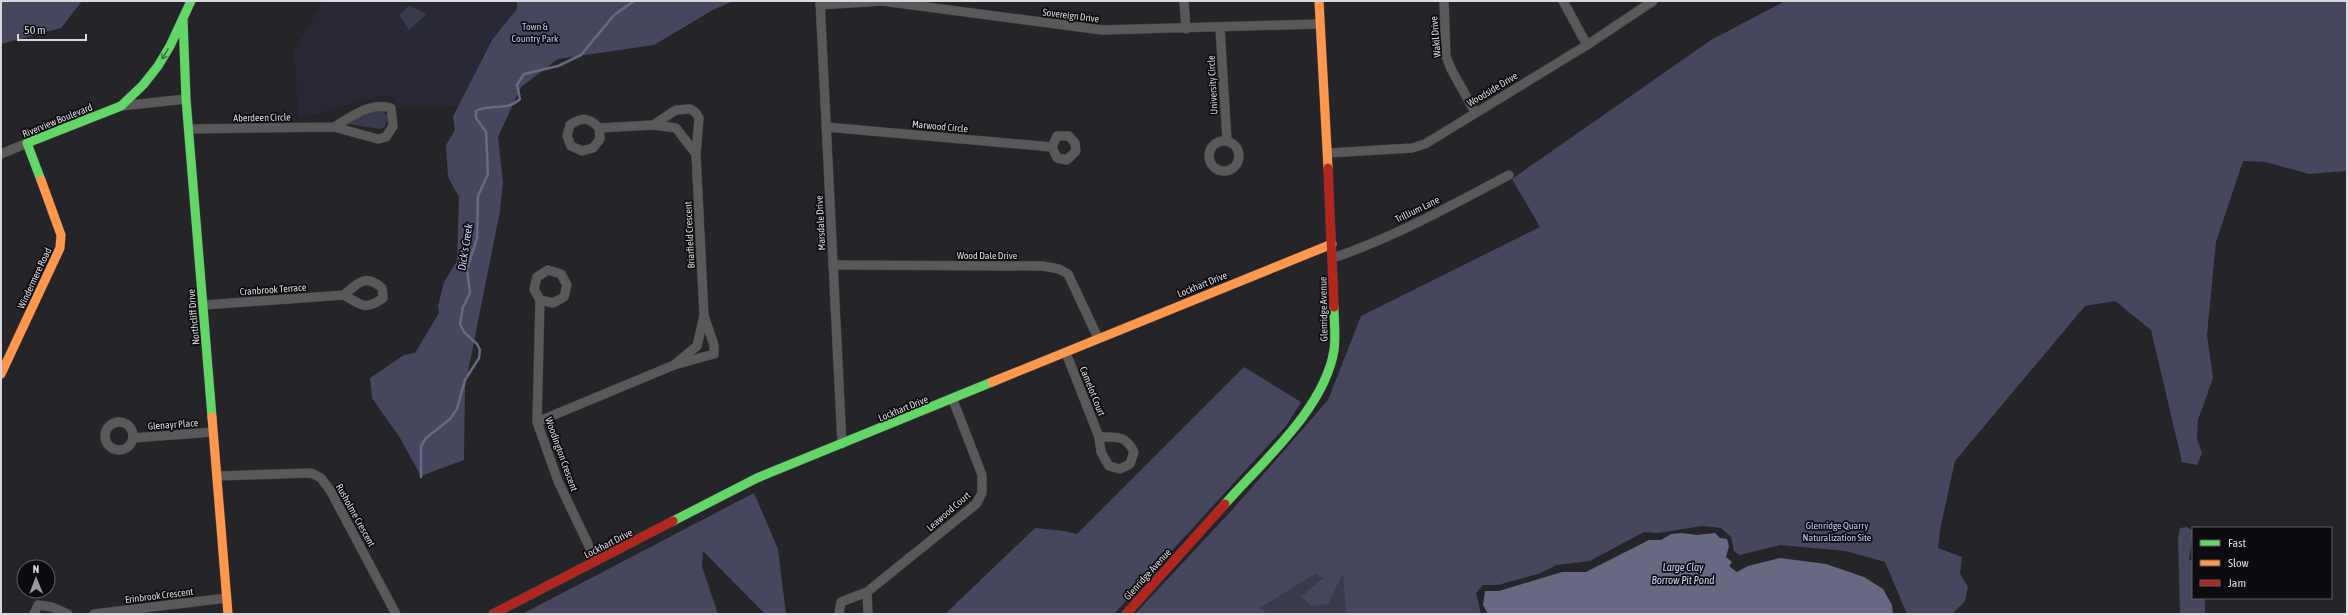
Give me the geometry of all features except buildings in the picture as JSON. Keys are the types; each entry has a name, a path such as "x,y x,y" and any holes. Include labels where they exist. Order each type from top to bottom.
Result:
{"street":[{"name":"Riverview Boulevard","path":"121,106 143,85 158,66 192,1"},
{"name":"Sovereign Drive","path":"820,3 882,1 1102,30 1186,29 1320,24"},
{"path":"1184,1 1186,29"},
{"name":"Glenridge Avenue","path":"1126,614 1305,415 1320,392 1334,350 1333,258 1319,1"},
{"name":"Wakil Drive","path":"1444,1 1446,56 1451,69 1475,112"},
{"path":"1563,1 1587,44"},
{"name":"Woodside Drive","path":"1328,153 1412,148 1425,144 1587,44 1653,1"},
{"name":"Marsdale Drive","path":"820,3 842,444"},
{"name":"Northcliff Drive","path":"183,19 186,99 204,305 213,432 218,476 228,614"},
{"name":"University Circle","path":"1220,28 1227,140"},
{"name":"Riverview Boulevard","path":"1,154 121,106 186,99"},
{"name":"Aberdeen Circle","path":"189,129 334,127 378,139 386,138 393,126 391,108 383,106 366,108 334,127"},
{"name":"Briarfield Crescent","path":"653,125 676,110 690,109 695,112 699,118 696,154 704,316 697,346 674,365"},
{"name":"Briarfield Crescent","path":"599,128 653,125 676,128 696,154"},
{"name":"Marwood Circle","path":"826,127 1052,147"},
{"name":"Windermere Road","path":"1,374 60,248 61,236 27,143"},
{"name":"Trillium Lane","path":"1333,258 1360,249 1509,175"},
{"name":"Lockhart Drive","path":"493,614 757,478 953,400 1066,353 1098,338 1332,244"},
{"name":"Wood Dale Drive","path":"833,265 1043,266 1059,269 1068,274 1098,338"},
{"name":"Cranbrook Terrace","path":"204,305 344,295"},
{"name":"Woodington Crescent","path":"540,300 537,422 558,481 596,561"},
{"name":"Briarfield Crescent","path":"537,422 674,365 714,354 714,345 704,316"},
{"name":"Camelot Court","path":"1066,353 1099,437"},
{"name":"Leawood Court","path":"839,614 841,602 867,592 976,504 982,494 982,474 953,400"},
{"name":"Glenayr Place","path":"134,438 213,432"},
{"name":"Rusholme Crescent","path":"218,476 311,473 321,478 330,490 396,614"},
{"path":"867,592 868,614"},
{"name":"Erinbrook Crescent","path":"94,614 227,598"},
{"path":"34,614 38,606 52,607 68,614"}],"shaded area":[{"path":"322,1 517,1 517,9 458,107 397,107 393,97 380,96 298,119 294,50"},
{"path":"409,6 427,14 409,30 399,15"},
{"path":"376,110 383,111 388,117 385,127 380,129 348,124 348,121"},
{"path":"1350,528 1352,614 1229,614"}],"green space":[{"path":"1,1 82,1 61,28 1,44"},
{"name":"Town & Country Park","path":"517,1 733,1 711,11 654,45 558,59 521,87 498,137 503,182 500,211 465,387 464,460 421,476 400,438 372,398 370,378 404,355 415,353 439,313 438,306 444,282 457,261 459,197 448,177 446,145 455,130 453,117 492,40 517,9"},
{"name":"Glenridge Quarry Naturalization Site","path":"1785,1 2347,1 2347,171 2309,174 2266,162 2243,161 2216,242 2207,335 2213,378 2198,420 2197,439 2202,453 2197,465 2182,462 2151,330 2115,301 2085,306 1955,461 1940,530 1938,548 1962,557 1960,574 1968,587 1965,601 1952,614 1907,614 1885,562 1846,551 1780,545 1740,555 1734,551 1731,537 1721,528 1702,526 1658,533 1644,532 1590,561 1557,565 1538,574 1498,585 1483,585 1476,593 1481,614 1346,614 1343,573 1328,604 1312,606 1301,597 1323,578 1315,574 1260,608 1268,614 1135,614 1233,509 1328,400 1361,316 1540,227 1512,179 1711,40"},
{"path":"1244,367 1301,402 1286,426 1114,614 945,614 1035,528 1077,534"},
{"path":"754,493 778,549 786,614 765,614 703,551 702,567 718,614 522,614"},
{"path":"2187,527 2192,530 2189,560 2192,561 2192,599 2205,599 2205,614 2180,614 2178,539 2180,528"}],"water":[{"name":"Large Clay Borrow Pit Pond","path":"1682,533 1697,535 1715,533 1720,538 1727,539 1729,546 1726,557 1732,562 1729,566 1737,572 1748,566 1780,558 1826,564 1864,577 1883,589 1892,605 1893,614 1488,614 1483,605 1485,591 1499,591 1562,572 1586,572 1649,540 1661,540 1671,534"}],"waterway":[{"name":"Dick's Creek","path":"421,477 421,446 426,438 450,419 457,409 465,380 479,358 480,350 477,344 464,332 460,324 463,307 470,293 467,269 477,238 478,196 488,174 486,132 476,118 476,111 515,103 520,99 517,85 524,74 558,66 581,55 614,15 634,1"}],"traffic: fast":[{"path":"41,180 27,143 121,106 143,85 158,66 170,46 191,1"},
{"path":"183,19 186,99 212,417"},
{"path":"1225,504 1290,433 1306,413 1319,392 1328,372 1334,350 1334,307"},
{"path":"673,521 757,478 992,382"}],"traffic: slow":[{"path":"1319,1 1328,168"},
{"path":"1,374 60,248 61,235 41,180"},
{"path":"992,382 1332,244"},
{"path":"212,417 228,614"}],"traffic: jam":[{"path":"1328,168 1334,307"},
{"path":"1126,614 1225,504"},
{"path":"493,614 673,521"}]}
